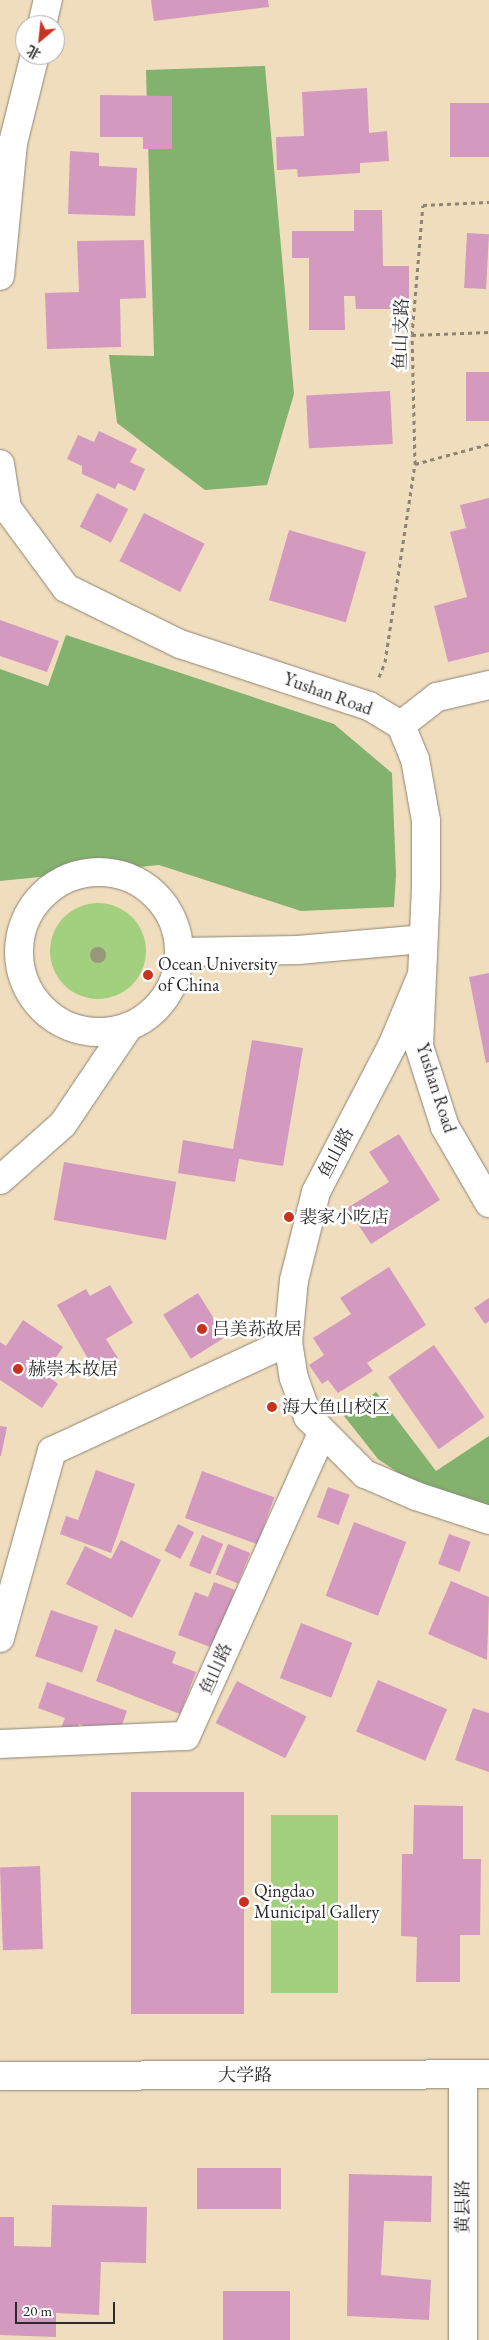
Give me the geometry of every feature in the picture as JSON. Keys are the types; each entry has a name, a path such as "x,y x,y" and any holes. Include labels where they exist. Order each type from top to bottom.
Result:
{"main road":[{"path":"44,15 48,0"},
{"path":"0,276 13,143 32,65"},
{"name":"Yushan Road","path":"0,464 3,510 66,588 180,644 369,706 401,724 415,759 426,821 422,976 418,1046 445,1127 489,1203"},
{"path":"401,724 437,697 489,685"},
{"path":"89,872 116,873 141,884 161,902 175,926 180,952 176,975 166,996 150,1014 129,1026 103,1032 76,1028 52,1017 32,996 21,972 19,945 26,919 41,896 63,880 89,872"},
{"path":"180,952 298,950 423,939"},
{"name":"鱼山路","path":"422,976 392,1046 316,1192 294,1280 288,1342 294,1378 308,1418 365,1474 416,1496 489,1520"},
{"path":"0,1180 63,1124 129,1026"},
{"path":"0,1638 52,1451 288,1342"},
{"name":"鱼山路","path":"0,1744 186,1736 322,1433"},
{"name":"大学路","path":"0,2076 476,2074"},
{"name":"黄县路","path":"463,2340 476,2074"}],"path":[{"name":"鱼山支路","path":"385,662 415,464 412,335 423,205 489,202"},
{"path":"412,335 489,332"},
{"path":"415,464 489,444"}],"green space":[{"path":"265,66 294,394 267,485 205,490 117,423 109,355 154,356 146,70"},
{"path":"66,635 334,724 392,773 396,875 394,907 301,911 159,865 0,881 0,669 48,686"},
{"path":"98,903 116,907 132,917 142,933 146,951 142,969 132,985 116,995 98,999 80,995 64,985 54,969 50,951 54,933 64,917 80,907"},
{"path":"376,1392 436,1471 489,1436 489,1510 415,1484 378,1459 344,1416"},
{"path":"271,1815 338,1815 338,1993 271,1993"}],"building":[{"path":"151,0 268,0 269,7 154,21"},
{"path":"367,88 369,133 387,131 389,161 360,163 360,173 298,177 297,169 277,170 276,137 304,136 302,92"},
{"path":"100,95 172,96 172,149 143,149 143,137 100,137"},
{"path":"450,103 489,103 489,157 450,157"},
{"path":"70,151 99,153 99,166 137,168 135,216 68,214"},
{"path":"354,210 382,210 383,266 409,266 409,309 356,309 355,296 344,296 345,330 309,330 309,258 292,258 292,231 354,231"},
{"path":"467,233 489,234 486,289 464,288"},
{"path":"144,240 146,298 120,299 121,347 47,349 45,293 79,292 77,241"},
{"path":"466,372 489,372 489,421 466,421"},
{"path":"390,391 393,444 309,448 306,395"},
{"path":"99,431 137,449 130,462 145,469 135,491 118,483 115,489 82,474 82,466 67,459 78,435 94,442"},
{"path":"97,493 128,509 111,543 80,527"},
{"path":"489,498 489,652 448,662 434,606 467,597 450,532 466,528 460,505"},
{"path":"144,513 205,544 180,592 119,561"},
{"path":"289,530 366,552 346,622 269,600"},
{"path":"0,620 59,641 47,672 0,656"},
{"path":"489,973 489,1062 486,1063 469,977"},
{"path":"252,1040 303,1048 283,1166 239,1159 235,1182 178,1173 183,1140 233,1149"},
{"path":"399,1134 440,1200 371,1244 347,1208 389,1182 369,1152"},
{"path":"64,1162 176,1182 166,1240 54,1220"},
{"path":"389,1267 426,1325 367,1363 373,1371 338,1393 328,1380 322,1384 309,1365 324,1355 313,1338 351,1314 340,1298"},
{"path":"110,1285 133,1323 106,1339 118,1358 95,1371 57,1305 86,1289 90,1296"},
{"path":"198,1293 226,1337 191,1359 163,1315"},
{"path":"489,1298 489,1321 485,1324 474,1308"},
{"path":"23,1320 63,1347 45,1374 58,1384 42,1408 0,1380 0,1342 6,1346"},
{"path":"434,1345 484,1417 439,1449 388,1377"},
{"path":"0,1426 7,1427 1,1456 0,1456"},
{"path":"96,1470 135,1484 111,1553 60,1534 66,1516 78,1520"},
{"path":"202,1471 274,1497 257,1544 185,1518"},
{"path":"328,1487 350,1495 339,1525 317,1517"},
{"path":"354,1522 406,1542 378,1616 326,1596"},
{"path":"178,1524 194,1532 180,1559 164,1551"},
{"path":"449,1534 471,1542 460,1572 438,1564"},
{"path":"202,1535 223,1544 210,1574 189,1565"},
{"path":"121,1540 161,1560 132,1618 66,1584 85,1546 111,1559"},
{"path":"228,1544 250,1553 238,1584 216,1575"},
{"path":"451,1581 489,1597 487,1660 428,1634"},
{"path":"214,1582 235,1590 213,1648 178,1635 195,1592 208,1597"},
{"path":"51,1610 98,1626 82,1673 35,1656"},
{"path":"301,1623 352,1643 331,1698 280,1678"},
{"path":"115,1629 176,1652 172,1663 196,1672 180,1714 96,1681"},
{"path":"378,1680 447,1709 425,1761 356,1732"},
{"path":"237,1681 306,1716 285,1758 216,1723"},
{"path":"47,1682 127,1711 117,1738 79,1724 73,1738 59,1733 65,1718 38,1708"},
{"path":"473,1708 489,1713 489,1772 455,1760"},
{"path":"131,1792 244,1792 244,2014 131,2014"},
{"path":"414,1805 463,1806 463,1859 481,1859 480,1935 460,1935 460,1982 416,1982 417,1937 401,1936 402,1854 413,1854"},
{"path":"40,1866 43,1949 3,1950 0,1867"},
{"path":"197,2168 281,2168 281,2209 197,2209"},
{"path":"349,2174 432,2176 431,2222 384,2221 381,2275 431,2280 429,2320 347,2316"},
{"path":"52,2205 147,2207 146,2263 101,2262 99,2315 56,2313 56,2337 0,2335 0,2217 14,2217 14,2246 51,2247"},
{"path":"223,2291 290,2291 290,2340 223,2340"}],"place":[{"name":"Ocean University of China","path":"148,975"},
{"name":"裴家小吃店","path":"289,1217"},
{"name":"吕美荪故居","path":"202,1329"},
{"name":"赫崇本故居","path":"18,1369"},
{"name":"海大鱼山校区","path":"272,1407"},
{"name":"Qingdao Municipal Gallery","path":"244,1902"}]}
